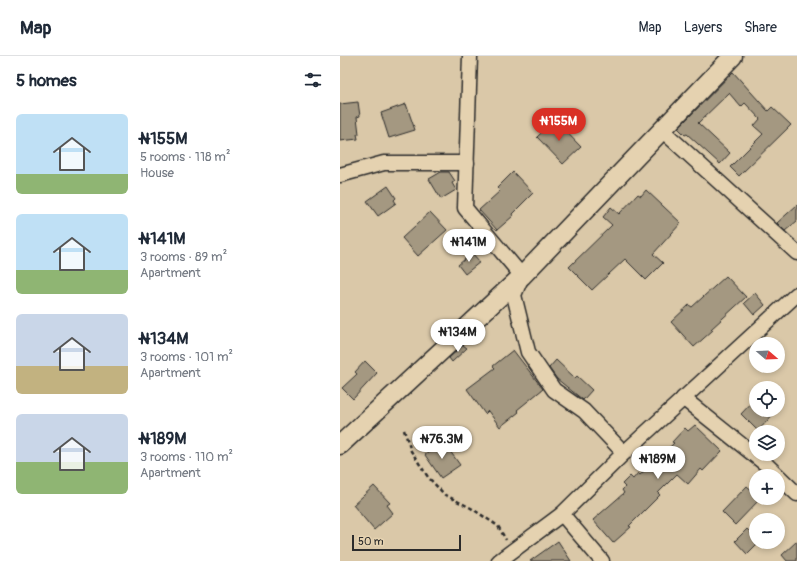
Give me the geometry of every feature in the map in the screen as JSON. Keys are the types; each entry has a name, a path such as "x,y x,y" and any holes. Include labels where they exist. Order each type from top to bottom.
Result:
{"street":[{"path":"470,56 465,208 522,276"},
{"path":"340,445 522,276 733,56"},
{"path":"662,130 797,253"},
{"path":"340,174 384,163 467,163"},
{"path":"522,276 514,296 528,352 554,390 584,411 624,453"},
{"path":"499,561 562,514 624,453 797,294"},
{"path":"683,398 768,466 797,494"},
{"path":"562,514 602,561"}],"path":[{"path":"404,430 410,451 432,481 445,495 471,508 498,526 512,550"}],"building":[{"path":"733,72 768,111 772,107 791,125 739,176 730,167 763,134 754,126 760,119 745,103 741,107 729,93 698,123 730,153 720,164 687,134 685,135 678,128"},
{"path":"358,102 360,116 357,117 359,134 357,134 358,139 340,141 340,104"},
{"path":"406,104 415,130 389,138 381,113"},
{"path":"555,120 581,147 563,164 537,137"},
{"path":"441,172 449,172 455,181 452,183 456,190 441,199 429,179"},
{"path":"513,172 533,193 512,214 513,216 497,230 479,210 500,191 497,188"},
{"path":"388,186 396,198 394,200 396,203 378,216 367,201"},
{"path":"646,190 681,223 653,254 663,263 646,280 625,259 592,290 569,267 612,225 603,217 611,207 619,214 638,194 641,196"},
{"path":"797,205 797,221 785,231 777,223"},
{"path":"430,212 447,230 418,256 402,238"},
{"path":"472,253 480,262 465,274 458,265"},
{"path":"726,276 746,297 694,347 671,322 689,305 692,307"},
{"path":"755,293 765,305 754,315 744,303"},
{"path":"463,345 467,348 452,362 449,358"},
{"path":"513,350 543,389 517,410 519,412 500,427 488,411 485,414 467,389 495,368 493,366"},
{"path":"556,360 575,378 577,376 592,390 583,400 557,379 549,368"},
{"path":"365,361 377,373 353,399 342,388 357,374 355,372"},
{"path":"749,405 749,417 771,417 763,425 752,425 741,414"},
{"path":"695,425 722,451 703,471 701,469 688,484 677,474 658,493 660,495 629,526 631,527 613,543 593,520 624,493 622,490 625,487 622,484 630,476 633,479 638,473 640,475 674,443 672,442 685,428 688,431"},
{"path":"440,444 445,449 447,447 460,465 441,478 425,455"},
{"path":"374,486 390,503 387,505 393,513 374,530 353,505"},
{"path":"747,486 749,488 749,505 754,505 735,525 722,512"},
{"path":"747,529 749,531 749,549 752,549 747,554 735,541"},
{"path":"558,541 571,561 530,561"},
{"path":"797,541 797,561 787,561 782,555"}]}
